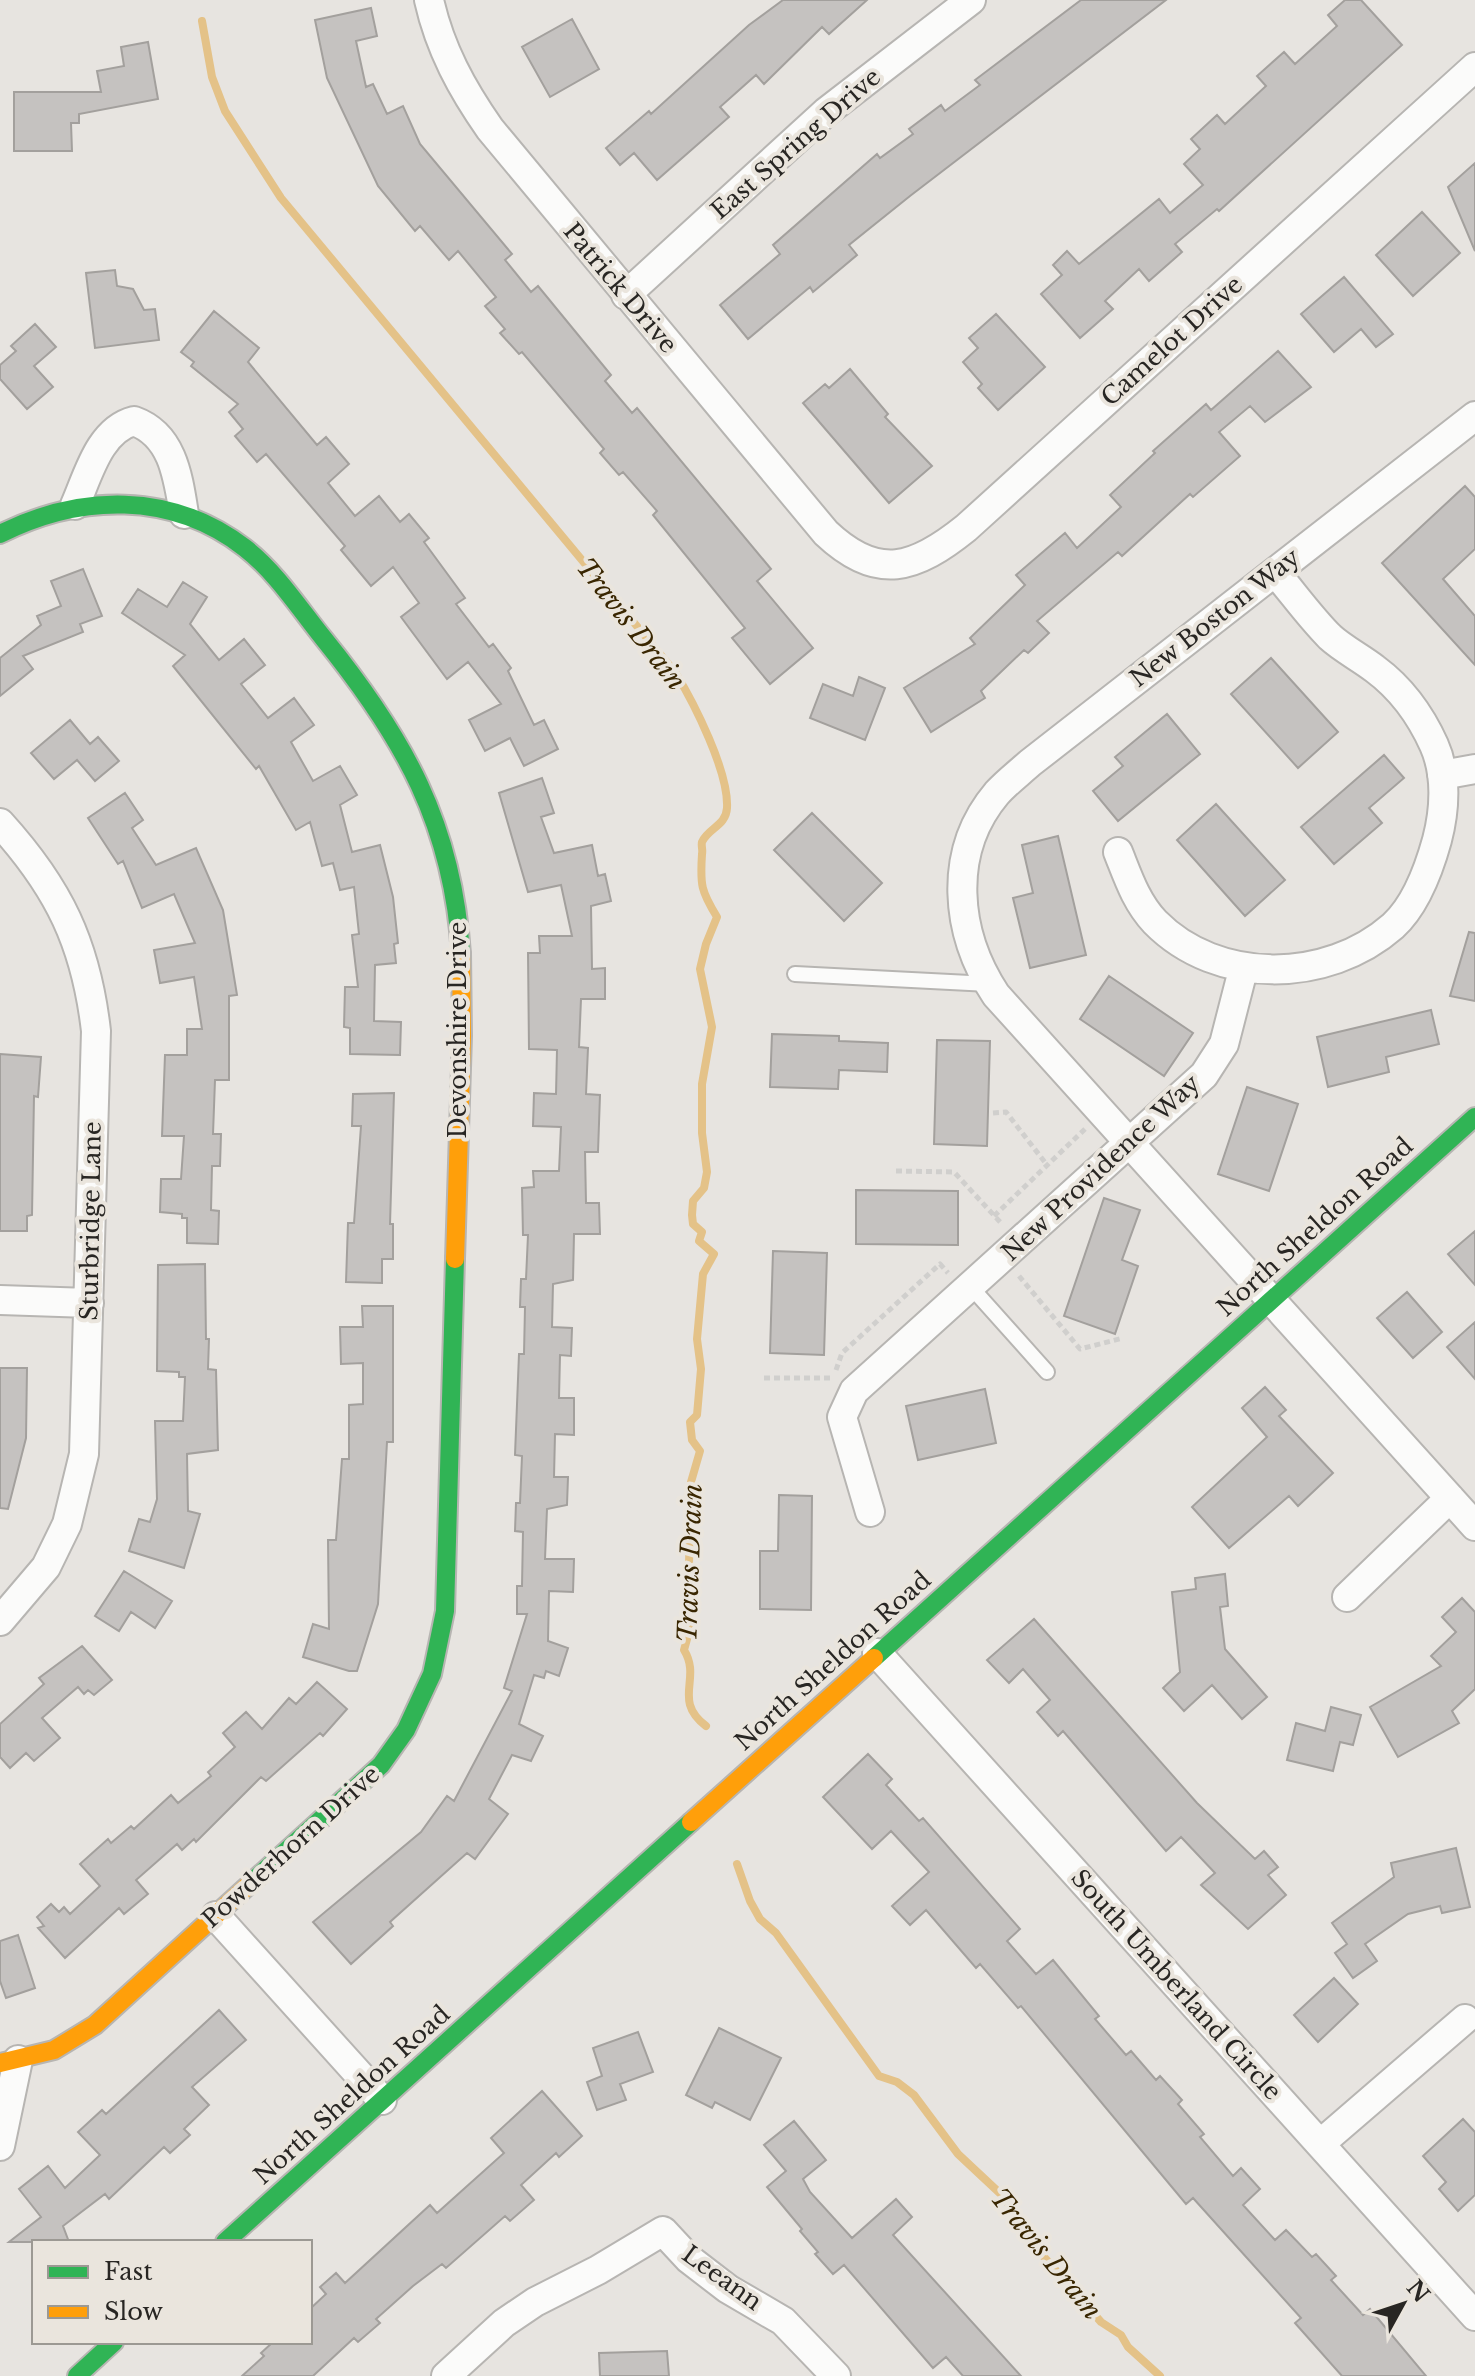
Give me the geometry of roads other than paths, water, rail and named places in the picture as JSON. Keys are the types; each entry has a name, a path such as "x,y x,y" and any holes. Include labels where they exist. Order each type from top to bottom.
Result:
{"street":[{"name":"Patrick Drive","path":"429,0 445,55 463,90 490,129 826,533 848,553"},
{"name":"East Spring Drive","path":"626,295 826,112 971,0"},
{"name":"Camelot Drive","path":"848,553 885,566 922,559 940,548 1475,67"},
{"name":"New Boston Way","path":"1475,416 1030,763 998,792 973,836 961,892 962,915 971,947 989,984 1475,1526"},
{"path":"75,505 96,456 112,432 134,421 148,426 165,444 178,476 184,514"},
{"name":"Devonshire Drive","path":"0,534 18,523 75,505 129,501 184,514 245,548 377,703 419,776 449,866 462,958 447,1553"},
{"path":"1118,852 1134,894 1154,921 1183,945 1243,970 1295,968 1332,961 1359,951 1395,924 1430,866 1441,825 1442,775 1436,748 1419,713 1376,670 1331,638 1275,572"},
{"path":"1442,775 1475,769"},
{"name":"Sturbridge Lane","path":"0,823 32,858 59,898 78,943 91,989 96,1031 84,1454 76,1498 46,1567 0,1621"},
{"name":"New Providence Way","path":"870,1512 842,1417 854,1391 963,1285 1131,1144 1204,1075 1224,1044 1243,970"},
{"name":"North Sheldon Road","path":"227,2240 1475,1117"},
{"path":"0,1300 89,1303"},
{"path":"1347,1597 1450,1498"},
{"name":"Powderhorn Drive","path":"0,2146 9,2062 54,2050 95,2025 381,1765 398,1744 425,1698 437,1664 445,1611 447,1553"},
{"name":"South Umberland Circle","path":"877,1653 1475,2316"},
{"path":"216,1916 382,2100"},
{"path":"1320,2144 1465,2019"},
{"name":"Leeann","path":"446,2376 504,2323 535,2302 598,2270 663,2231 689,2259 728,2289 783,2321 836,2376"},
{"path":"77,2376 112,2344"}],"lane":[{"path":"795,974 989,984"},
{"path":"963,1285 1047,1372"}],"waterway":[{"name":"Travis Drain","path":"202,21 212,77 225,111 281,198 675,672 700,719 722,776 726,814 702,844 703,887 717,917 700,969 712,1027 702,1084 702,1133 707,1172 704,1188 693,1201 692,1215 693,1224 702,1232 699,1241 714,1254 703,1274 697,1339 701,1369 697,1415 690,1422 692,1440 700,1451 691,1482 688,1605 692,1621 684,1650 689,1661 691,1707 706,1726"},
{"name":"Travis Drain","path":"737,1864 760,1919 776,1933 879,2076 897,2082 914,2095 958,2154 1005,2198 1030,2241 1101,2322 1121,2335 1128,2347 1160,2376"}]}
